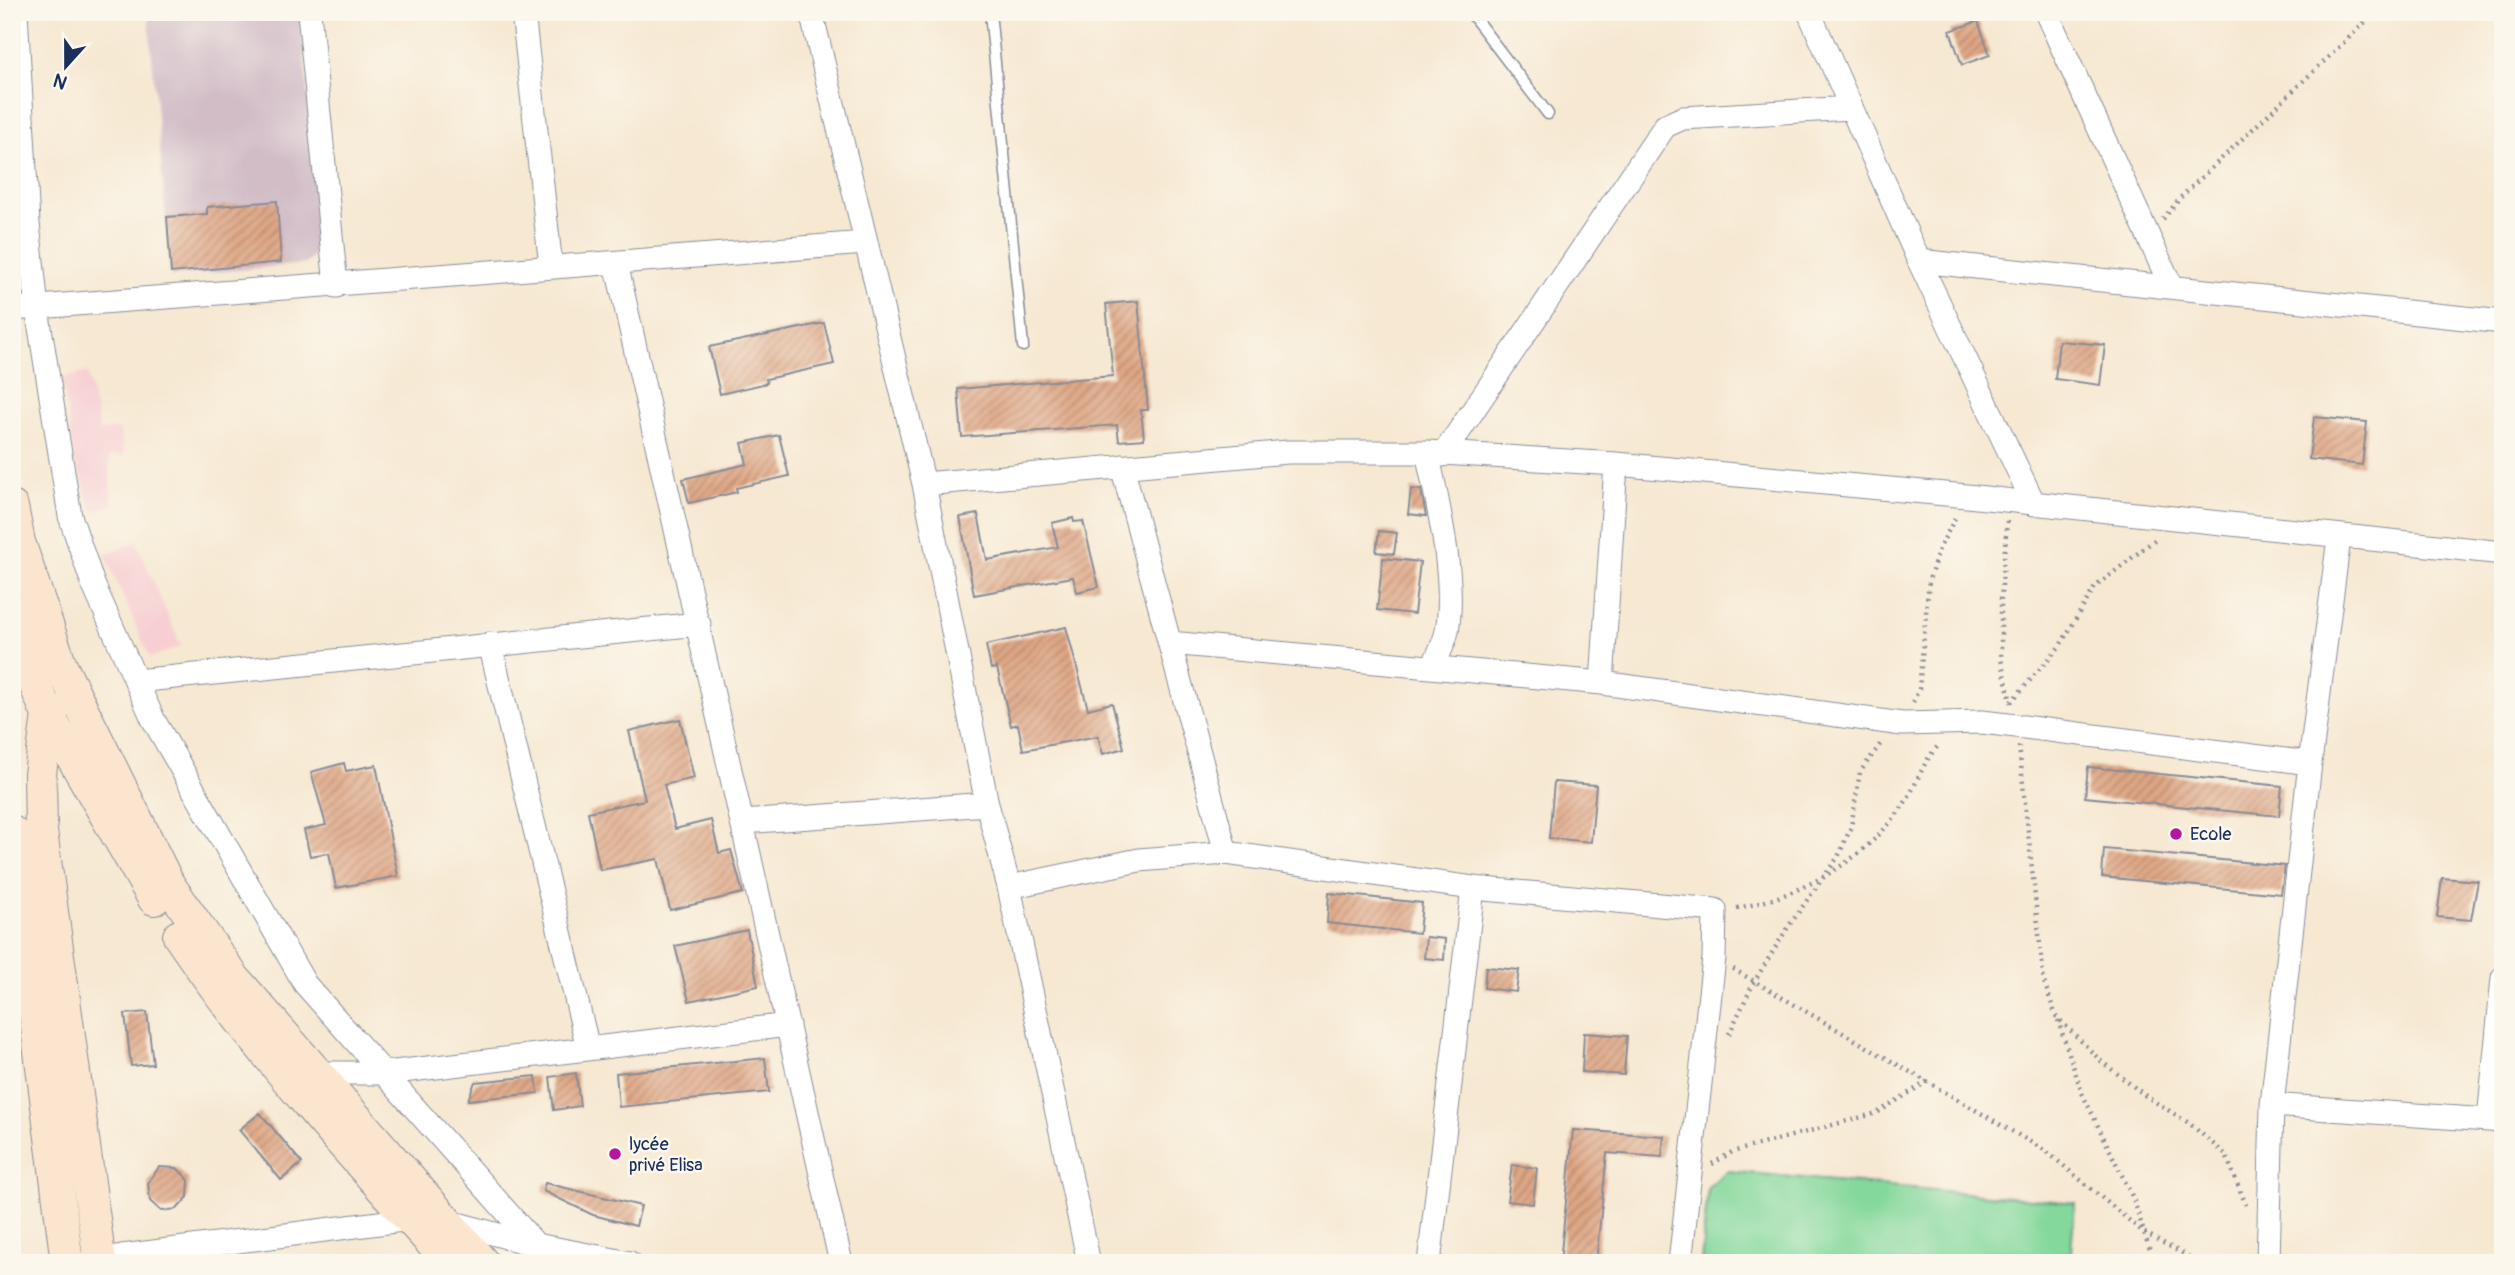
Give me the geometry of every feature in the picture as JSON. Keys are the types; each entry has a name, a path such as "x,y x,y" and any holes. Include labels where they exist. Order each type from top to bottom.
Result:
{"street":[{"path":"16,12 28,223 37,309 70,516 93,584 153,719 305,984 386,1073 417,1114 552,1263"},
{"path":"309,12 336,286"},
{"path":"523,12 551,267"},
{"path":"811,12 864,243 924,484 987,804 1009,887 1089,1263"},
{"path":"1809,12 1919,261 2034,504"},
{"path":"2046,12 2171,286"},
{"path":"1433,666 1447,632 1449,603 1435,454 1665,126 1683,118 1851,108"},
{"path":"12,309 864,243"},
{"path":"1919,261 2503,322"},
{"path":"615,263 699,624 841,1263"},
{"path":"924,484 1288,453 1435,454 1616,464 1967,496 2339,538 2503,553"},
{"path":"1602,683 1616,464"},
{"path":"1122,466 1226,853"},
{"path":"12,507 48,715 40,774 41,831 95,1262 410,1219 443,1220 536,1245 630,1263"},
{"path":"2268,1263 2272,1105 2309,763 2339,538"},
{"path":"12,609 42,673 75,696 169,885 234,978 483,1263"},
{"path":"136,681 699,624"},
{"path":"1170,643 1602,683 1902,724 1982,722 2309,763"},
{"path":"490,644 588,1048"},
{"path":"48,715 75,696"},
{"path":"48,715 157,904 219,996 450,1263"},
{"path":"743,822 987,804"},
{"path":"12,832 67,1263"},
{"path":"1009,887 1139,860 1226,853 1474,888 1714,910 1714,958 1680,1263"},
{"path":"1429,1263 1474,888"},
{"path":"2272,1105 2496,1120 2503,978"},
{"path":"315,1073 386,1073 788,1025"}],"lane":[{"path":"990,12 1023,346"},
{"path":"1470,12 1548,114"}],"path":[{"path":"2150,236 2182,196 2375,12"},
{"path":"1727,1040 1754,982 1787,927 1838,857 1851,827 1860,772 1881,743 1902,724 1919,690 1929,580 1939,548 1967,496"},
{"path":"2009,502 2001,598 2001,659 2024,771 2044,982 2082,1093 2133,1198 2154,1263"},
{"path":"1714,958 2046,1151 2143,1232 2200,1263"},
{"path":"2056,1016 2101,1061 2147,1097 2189,1123 2225,1155 2250,1217"},
{"path":"1690,1183 1716,1160 1732,1153 1877,1113 1928,1081"}],"shaded area":[{"path":"148,12 300,12 322,246 305,264 171,276"},
{"path":"87,372 100,431 120,429 124,455 109,456 112,505 93,511 75,462 62,378"},
{"path":"136,542 181,646 150,658 105,555"}],"green space":[{"path":"1727,1171 2075,1203 2070,1263 1701,1263 1708,1187"}],"building":[{"path":"1978,21 1990,55 1962,65 1950,31"},
{"path":"277,201 281,262 171,273 167,217 207,214 207,207"},
{"path":"1138,301 1148,410 1141,410 1144,439 1119,441 1117,425 962,437 958,389 1113,376 1106,304"},
{"path":"824,323 834,364 766,379 767,383 720,394 709,347"},
{"path":"2059,341 2105,345 2100,385 2055,379"},
{"path":"2314,417 2367,422 2362,465 2309,459"},
{"path":"779,435 789,476 736,488 737,492 689,503 683,479 747,464 742,443"},
{"path":"1411,489 1421,490 1426,516 1408,514"},
{"path":"978,514 987,560 1058,547 1052,523 1073,518 1074,522 1083,521 1099,587 1077,592 1073,577 974,595 960,517"},
{"path":"1379,531 1397,533 1394,554 1376,552"},
{"path":"1383,558 1420,562 1414,614 1377,610"},
{"path":"1066,627 1088,709 1112,703 1124,748 1103,754 1098,736 1023,750 1018,724 1011,726 997,668 991,669 986,645"},
{"path":"680,719 694,778 664,785 675,829 711,820 719,853 731,850 743,893 670,910 658,859 600,870 588,812 645,800 629,731"},
{"path":"344,763 346,771 376,765 398,876 336,888 329,853 310,856 304,830 326,825 311,772"},
{"path":"2088,767 2282,786 2279,816 2085,797"},
{"path":"1554,782 1596,785 1591,842 1549,838"},
{"path":"2104,849 2285,866 2281,894 2102,877"},
{"path":"2442,878 2478,881 2471,920 2437,917"},
{"path":"1329,893 1422,903 1419,933 1327,923"},
{"path":"747,930 758,986 689,1001 675,946"},
{"path":"1426,937 1445,939 1444,960 1424,958"},
{"path":"1486,967 1519,970 1516,992 1484,988"},
{"path":"147,1012 153,1064 131,1066 125,1014"},
{"path":"1584,1033 1627,1036 1624,1075 1582,1072"},
{"path":"765,1058 769,1092 619,1107 616,1073"},
{"path":"576,1073 580,1106 554,1110 550,1077"},
{"path":"536,1076 538,1093 468,1100 475,1082"},
{"path":"260,1113 302,1163 281,1180 239,1130"},
{"path":"1573,1130 1664,1136 1662,1157 1607,1153 1596,1263 1560,1263"},
{"path":"1512,1165 1537,1168 1533,1204 1507,1201"},
{"path":"159,1167 177,1168 189,1180 188,1197 177,1209 161,1211 150,1201 148,1183"},
{"path":"545,1183 641,1206 636,1226 593,1215 543,1191"}],"place":[{"name":"Ecole","path":"2176,834"},
{"name":"lycée privé Elisa","path":"615,1154"}]}
